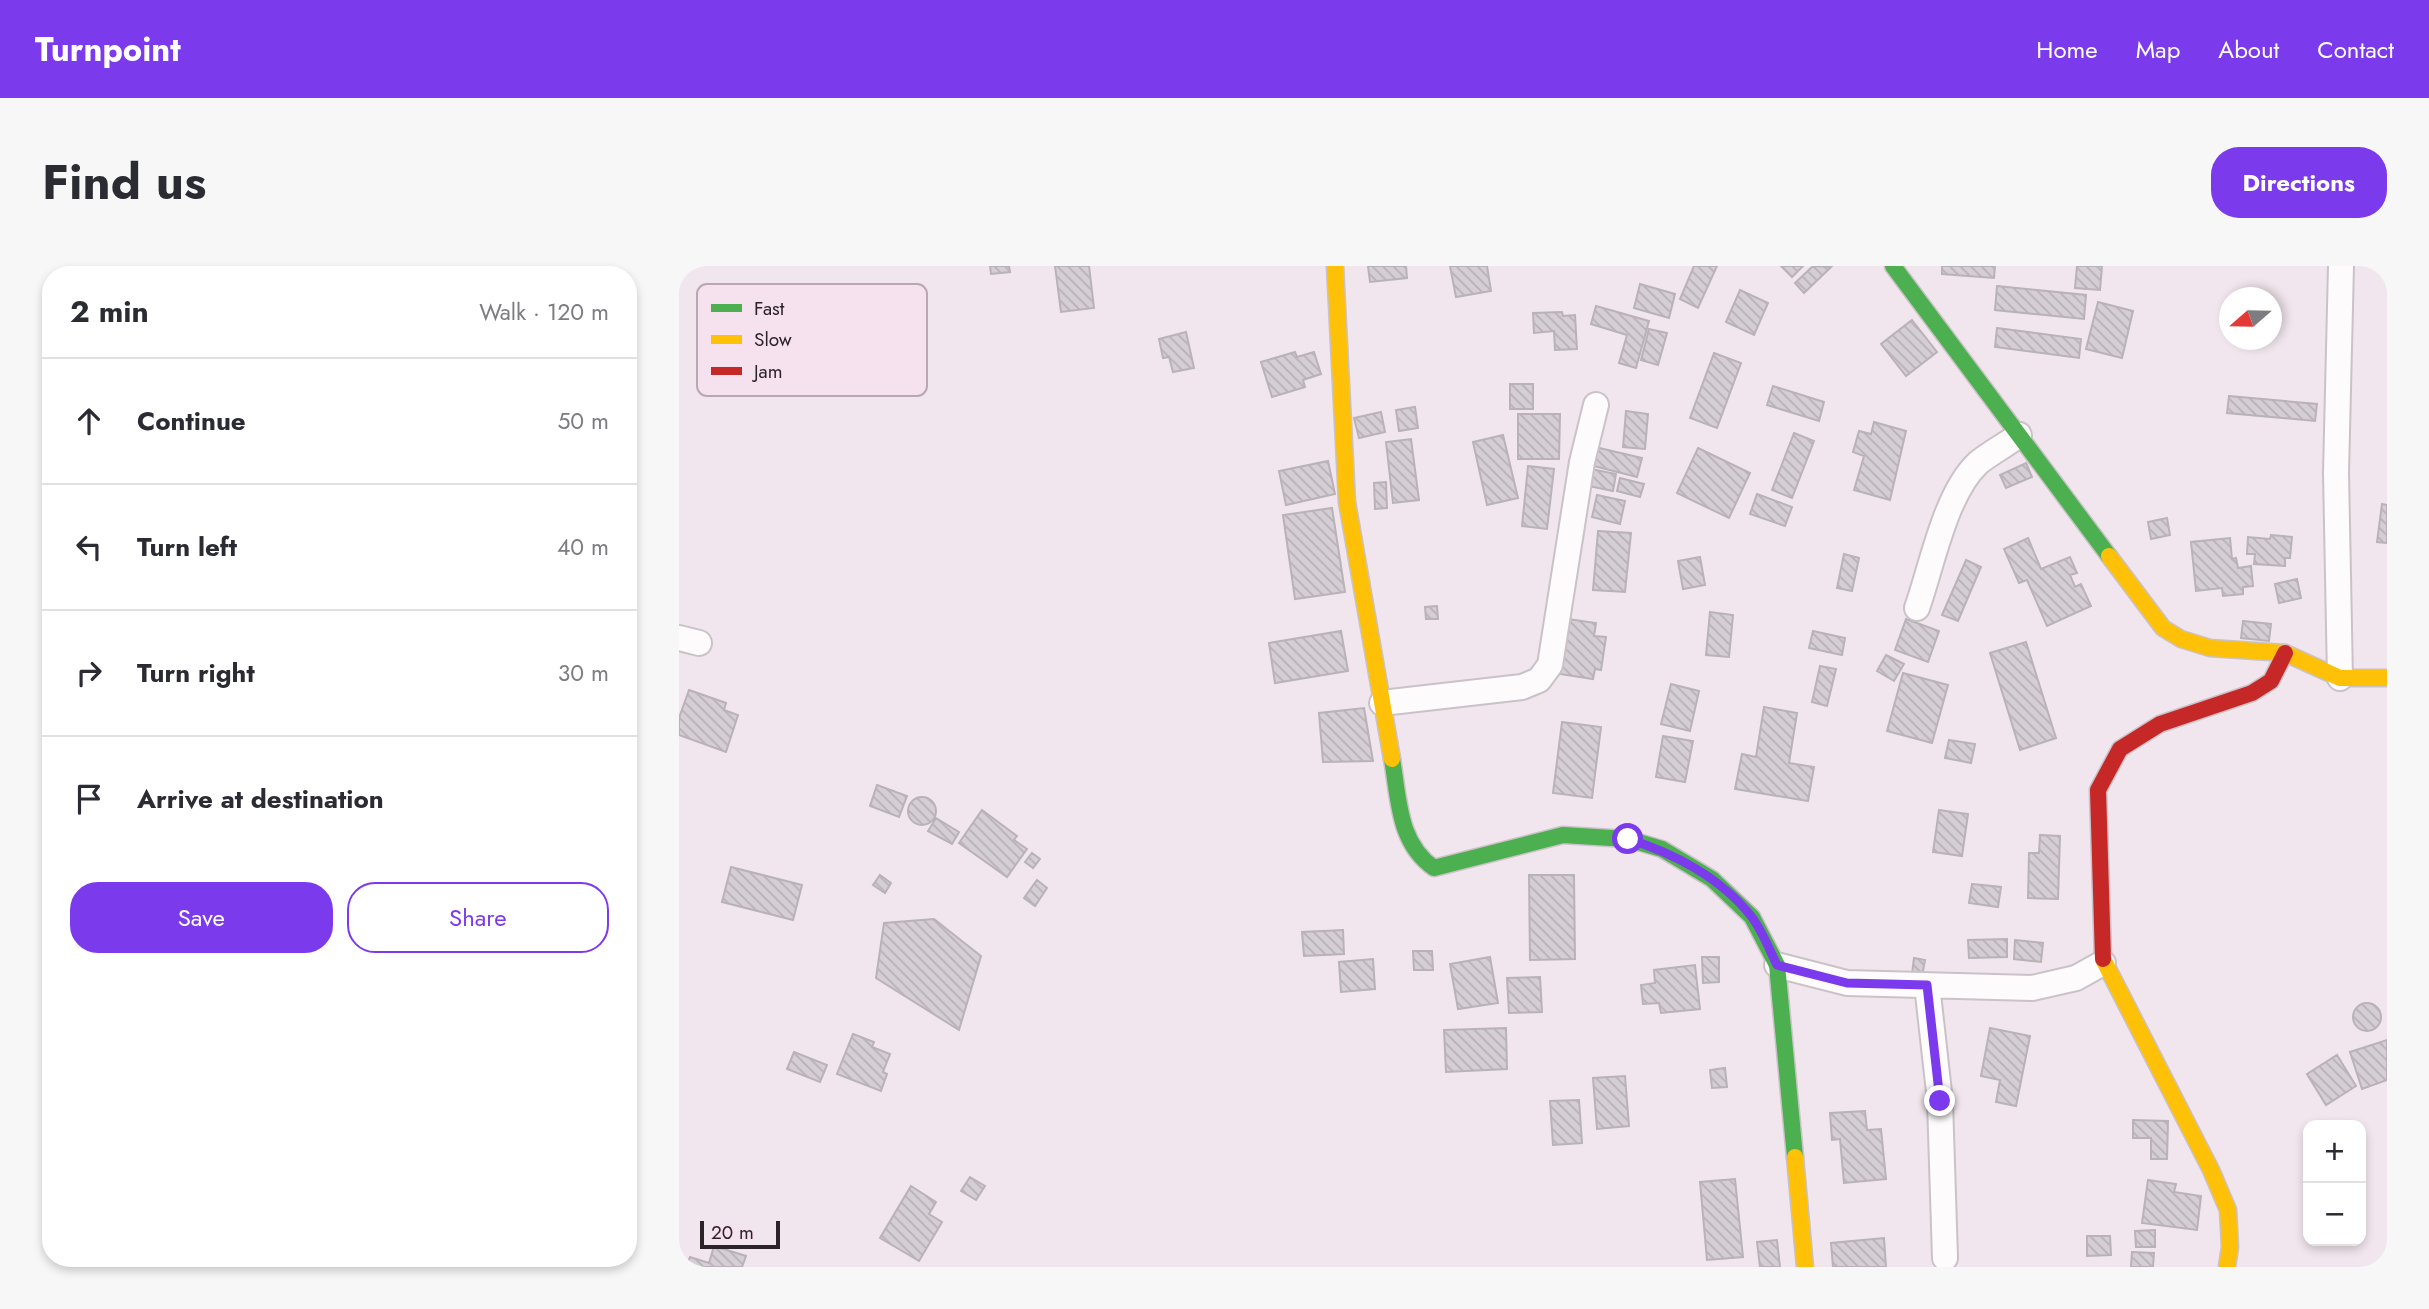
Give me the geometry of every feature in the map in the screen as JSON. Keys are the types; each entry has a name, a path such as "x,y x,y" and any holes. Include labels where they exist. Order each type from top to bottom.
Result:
{"street":[{"path":"1335,266 1347,502 1405,834 1421,859 1434,868 1563,835 1628,839 1651,846 1712,879 1752,917 1777,965 1805,1267"},
{"path":"1893,266 2163,628 2181,639 2210,648 2285,653 2340,678 2387,678"},
{"path":"2340,678 2336,473 2341,266"},
{"path":"1382,703 1522,687 1539,680 1550,665 1582,462 1596,405"},
{"path":"1917,608 1946,519 1959,491 1977,464 2019,435"},
{"path":"2227,1267 2230,1247 2228,1210 2211,1170 2103,963 2098,790 2120,749 2160,724 2252,693 2271,681 2285,653"},
{"path":"1777,965 1847,983 2032,988 2076,978 2103,963"},
{"path":"1927,985 1940,1101 1945,1258"}],"building":[{"path":"990,266 1009,266 1010,272 991,274"},
{"path":"1055,266 1089,266 1094,308 1061,312"},
{"path":"1368,266 1406,266 1407,278 1370,282"},
{"path":"1450,266 1487,266 1491,291 1456,297"},
{"path":"1694,266 1717,266 1698,308 1680,299"},
{"path":"1781,266 1803,266 1792,277"},
{"path":"1813,266 1831,267 1804,293 1795,283"},
{"path":"1942,266 1995,266 1994,278 1942,274"},
{"path":"2077,266 2102,266 2100,290 2075,288"},
{"path":"1640,284 1675,294 1669,318 1634,308"},
{"path":"1997,286 2086,295 2084,319 1995,310"},
{"path":"1740,290 1768,303 1754,335 1726,322"},
{"path":"2098,302 2133,311 2122,358 2086,349"},
{"path":"1596,306 1649,321 1636,368 1619,363 1627,335 1591,324"},
{"path":"1562,312 1563,316 1575,315 1577,349 1555,350 1554,331 1534,333 1533,313"},
{"path":"1912,320 1937,352 1906,376 1881,344"},
{"path":"1997,328 2081,339 2079,358 1995,347"},
{"path":"1649,329 1667,333 1658,365 1641,360"},
{"path":"1186,332 1194,368 1173,372 1169,357 1163,358 1159,339"},
{"path":"1295,352 1297,357 1314,352 1321,374 1303,380 1305,387 1272,397 1261,362"},
{"path":"1714,353 1741,363 1717,428 1690,418"},
{"path":"1510,384 1533,384 1533,409 1510,409"},
{"path":"1773,386 1824,402 1819,421 1767,405"},
{"path":"2229,396 2317,404 2315,421 2227,413"},
{"path":"1415,407 1418,428 1399,431 1396,410"},
{"path":"1626,411 1648,414 1645,449 1623,447"},
{"path":"1381,412 1385,432 1359,438 1354,418"},
{"path":"1518,414 1560,414 1559,459 1518,459"},
{"path":"1874,422 1906,431 1890,500 1854,490 1864,456 1853,452 1859,431 1871,434"},
{"path":"1794,433 1814,441 1792,498 1772,490"},
{"path":"1503,435 1518,498 1487,505 1473,442"},
{"path":"1411,439 1419,500 1393,503 1386,442"},
{"path":"1595,447 1642,458 1637,477 1590,465"},
{"path":"1698,448 1750,473 1729,518 1677,493"},
{"path":"1328,461 1335,494 1286,505 1279,471"},
{"path":"2026,463 2032,477 2006,488 2000,475"},
{"path":"1528,466 1554,469 1547,529 1522,526"},
{"path":"1586,468 1616,474 1613,491 1584,485"},
{"path":"1620,478 1644,484 1640,497 1617,491"},
{"path":"1386,482 1387,508 1375,509 1374,483"},
{"path":"1757,494 1792,507 1785,526 1750,514"},
{"path":"1597,495 1625,501 1620,524 1592,517"},
{"path":"2382,504 2387,505 2387,543 2377,542"},
{"path":"1332,508 1345,592 1295,599 1283,515"},
{"path":"2167,518 2170,535 2151,539 2148,522"},
{"path":"1598,531 1631,533 1625,592 1593,590"},
{"path":"2271,535 2292,537 2290,558 2285,558 2285,566 2254,564 2255,554 2247,554 2248,537 2270,539"},
{"path":"2028,538 2041,569 2070,557 2077,573 2070,575 2075,587 2081,584 2091,606 2047,626 2027,580 2019,583 2004,549"},
{"path":"2230,538 2232,559 2236,558 2238,568 2251,566 2253,586 2243,587 2243,594 2223,596 2222,588 2196,591 2191,542"},
{"path":"1844,554 1859,558 1852,591 1837,588"},
{"path":"1700,557 1705,585 1683,589 1678,561"},
{"path":"1966,560 1981,567 1958,621 1942,615"},
{"path":"2297,579 2301,598 2279,603 2275,584"},
{"path":"1437,606 1438,619 1426,619 1425,607"},
{"path":"1710,612 1733,615 1729,657 1706,655"},
{"path":"1568,619 1596,623 1594,636 1606,637 1601,670 1595,669 1593,679 1560,674"},
{"path":"1906,619 1939,631 1928,662 1895,650"},
{"path":"2243,621 2271,624 2269,641 2241,638"},
{"path":"1341,631 1348,671 1275,683 1269,643"},
{"path":"1813,631 1845,638 1842,655 1809,648"},
{"path":"2026,642 2056,738 2020,750 1990,653"},
{"path":"1886,655 1904,664 1894,681 1877,671"},
{"path":"1820,666 1836,669 1827,706 1812,702"},
{"path":"1903,673 1948,685 1932,743 1887,731"},
{"path":"1671,684 1699,691 1690,731 1661,724"},
{"path":"689,690 726,703 724,710 738,715 726,752 679,735 679,718"},
{"path":"1764,707 1797,713 1789,763 1814,767 1808,801 1735,789 1742,754 1756,757"},
{"path":"1364,708 1373,761 1323,762 1319,713"},
{"path":"1562,722 1601,727 1592,798 1553,793"},
{"path":"1663,736 1693,741 1685,782 1656,777"},
{"path":"1949,740 1975,744 1971,763 1945,758"},
{"path":"877,785 907,796 899,817 870,806"},
{"path":"922,797 932,801 936,811 932,821 922,825 912,821 908,811 912,801"},
{"path":"982,810 1017,836 1014,840 1027,849 1007,877 959,843"},
{"path":"1939,810 1968,814 1962,856 1933,852"},
{"path":"936,818 959,832 952,844 928,831"},
{"path":"2040,835 2060,836 2058,899 2028,898 2029,853 2039,853"},
{"path":"1032,853 1040,859 1033,868 1025,862"},
{"path":"731,867 802,885 793,920 722,902"},
{"path":"880,875 891,883 885,893 873,885"},
{"path":"1529,875 1574,875 1575,959 1530,960"},
{"path":"1037,880 1047,888 1035,906 1024,898"},
{"path":"1972,884 2001,887 1998,907 1969,903"},
{"path":"934,919 981,956 959,1030 876,978 884,923"},
{"path":"1343,930 1344,954 1304,956 1302,932"},
{"path":"2007,939 2007,957 1969,958 1968,940"},
{"path":"2015,940 2043,943 2041,962 2014,959"},
{"path":"1413,951 1432,951 1433,970 1414,970"},
{"path":"1490,957 1498,1003 1458,1009 1450,964"},
{"path":"1702,957 1719,957 1719,982 1703,983"},
{"path":"1914,958 1925,960 1922,976 1912,974"},
{"path":"1373,959 1375,989 1341,992 1339,962"},
{"path":"1695,965 1700,1009 1661,1013 1659,1003 1643,1004 1641,985 1655,983 1654,970"},
{"path":"1540,977 1542,1012 1509,1013 1507,978"},
{"path":"2367,1003 2377,1007 2381,1017 2377,1027 2367,1031 2357,1027 2353,1017 2357,1007"},
{"path":"1506,1028 1507,1069 1446,1072 1444,1030"},
{"path":"1990,1028 2030,1036 2016,1106 1996,1102 2000,1080 1981,1076"},
{"path":"853,1034 874,1042 872,1047 890,1054 883,1072 887,1074 881,1091 837,1074"},
{"path":"2387,1040 2387,1080 2362,1089 2350,1052"},
{"path":"794,1052 827,1065 820,1082 787,1069"},
{"path":"2337,1055 2356,1086 2326,1105 2307,1074"},
{"path":"1725,1068 1727,1087 1712,1088 1710,1070"},
{"path":"1625,1076 1629,1126 1597,1129 1593,1078"},
{"path":"1579,1100 1582,1143 1553,1145 1550,1101"},
{"path":"1865,1111 1867,1130 1881,1129 1886,1179 1844,1183 1840,1139 1832,1140 1830,1113"},
{"path":"2133,1120 2168,1121 2167,1159 2151,1159 2151,1138 2133,1138"},
{"path":"970,1177 985,1186 976,1200 961,1191"},
{"path":"1735,1179 1743,1257 1707,1260 1700,1182"},
{"path":"2148,1180 2176,1184 2174,1192 2201,1196 2197,1230 2142,1223"},
{"path":"911,1186 936,1202 929,1214 942,1222 919,1261 880,1238"},
{"path":"2155,1230 2155,1247 2136,1247 2135,1231"},
{"path":"2087,1236 2110,1236 2111,1255 2087,1256"},
{"path":"1884,1238 1886,1267 1833,1267 1831,1243"},
{"path":"1777,1240 1780,1267 1760,1267 1757,1242"},
{"path":"714,1246 746,1256 742,1267 686,1267 690,1257 709,1263"},
{"path":"2132,1252 2154,1253 2153,1267 2131,1267"}],"traffic: fast":[{"path":"1893,266 2109,556"},
{"path":"1392,759 1402,819 1407,833 1422,858 1434,868 1563,835 1628,839 1662,849 1712,879 1752,917 1777,965 1795,1157"}],"traffic: slow":[{"path":"1335,266 1347,502 1392,759"},
{"path":"2109,556 2163,628 2181,639 2210,648 2285,653 2340,678 2387,678"},
{"path":"2103,959 2211,1170 2228,1210 2230,1247 2227,1267"},
{"path":"1795,1157 1805,1267"}],"traffic: jam":[{"path":"2103,959 2098,790 2120,749 2160,724 2252,693 2271,681 2285,653"}],"route":[{"path":"1628,839 1662,849 1712,879 1752,917 1777,965 1847,983 1927,985 1940,1101"}]}
